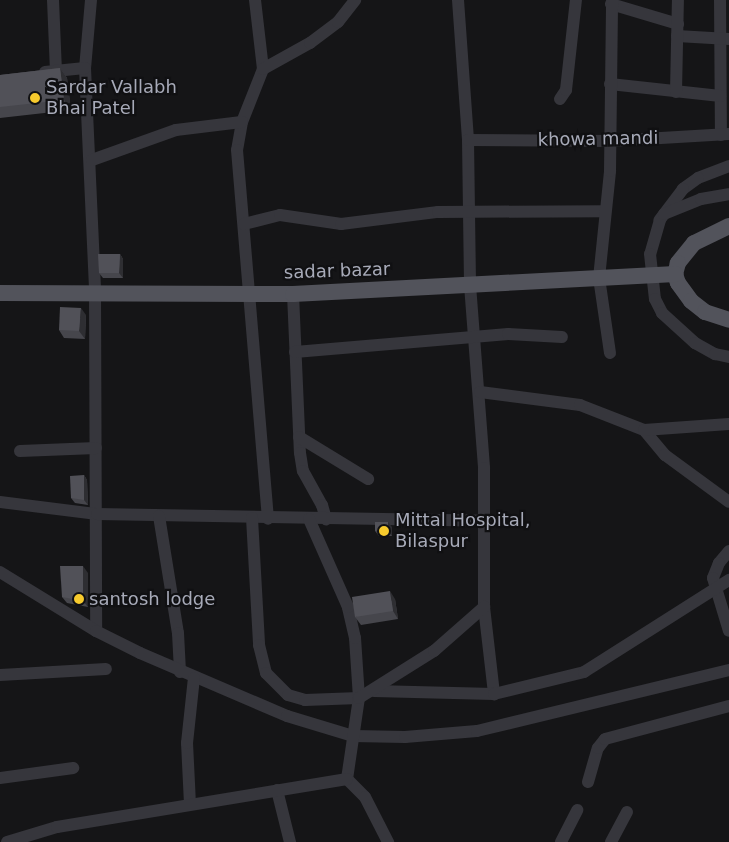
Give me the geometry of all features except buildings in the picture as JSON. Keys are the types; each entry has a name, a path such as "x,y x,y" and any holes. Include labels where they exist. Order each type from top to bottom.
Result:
{"main road":[{"path":"729,226 694,243 678,263 675,274 678,283 691,301 705,312 729,320"},
{"name":"sadar bazar","path":"0,293 95,291 293,294 675,274"}],"street":[{"path":"53,0 56,71"},
{"path":"91,0 85,68 92,160 95,291 96,631"},
{"path":"255,0 263,69 242,122 237,150 268,519"},
{"path":"263,69 310,43 338,22 355,0"},
{"path":"458,0 468,140 470,285 480,392 485,521 484,607 494,694"},
{"path":"560,99 566,90 576,0"},
{"path":"676,92 678,0"},
{"path":"720,0 724,39 720,96 725,134"},
{"path":"610,353 599,278 610,141 611,2 677,30 724,39"},
{"path":"28,74 85,68"},
{"path":"610,84 720,96"},
{"path":"92,160 176,130 242,122"},
{"name":"khowa mandi","path":"468,140 610,141 725,134"},
{"path":"729,166 698,178 683,189 664,214 652,238 651,275 655,300 674,326 695,344 715,354 729,357"},
{"path":"664,214 701,199 729,194"},
{"path":"244,224 280,215 340,224 470,211 604,211"},
{"path":"293,294 299,437 303,471 322,504 326,519"},
{"path":"295,352 474,336 532,333 562,337"},
{"path":"480,392 580,404 644,430 729,424"},
{"path":"644,430 665,455 729,502"},
{"path":"299,437 368,479"},
{"path":"20,451 96,448"},
{"path":"0,502 97,514 268,519 485,521"},
{"path":"159,516 178,633 180,672"},
{"path":"252,518 259,645 266,673 288,695 305,700 359,698 374,691 434,651 484,607"},
{"path":"310,519 348,607 354,638 359,698 347,779"},
{"path":"729,551 715,570 714,588 729,631"},
{"path":"0,572 96,631 180,672 287,716 353,736 405,737 477,731 729,670"},
{"path":"374,691 494,694 584,672 729,580"},
{"path":"0,675 106,669"},
{"path":"190,804 187,744 194,678"},
{"path":"588,782 598,748 605,739 729,706"},
{"path":"0,778 73,768"},
{"path":"7,842 57,827 347,779"},
{"path":"347,779 365,797 388,842"},
{"path":"277,790 290,842"},
{"path":"560,842 577,810"},
{"path":"611,842 627,812"}],"place":[{"name":"Sardar Vallabh Bhai Patel","path":"35,98"},
{"name":"Mittal Hospital, Bilaspur","path":"384,531"},
{"name":"santosh lodge","path":"79,599"}]}
